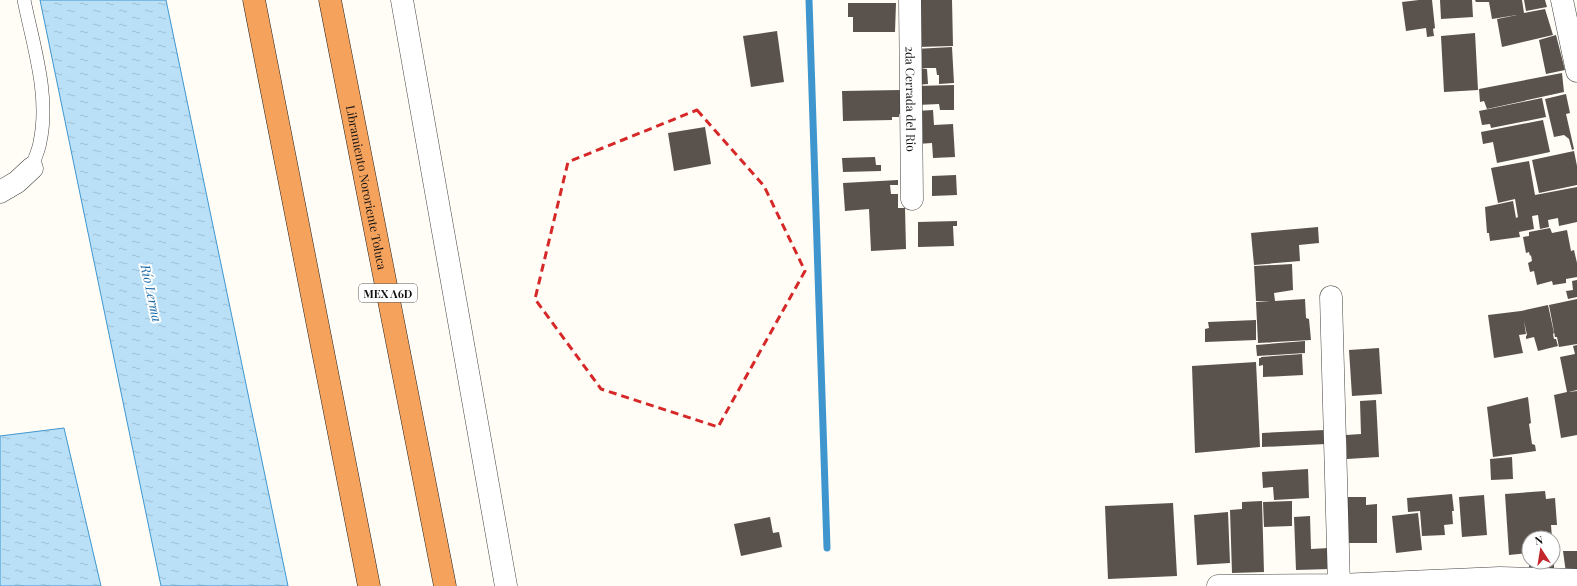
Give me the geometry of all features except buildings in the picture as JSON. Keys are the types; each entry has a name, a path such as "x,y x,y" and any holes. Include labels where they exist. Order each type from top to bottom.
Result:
{"highway":[{"path":"254,0 369,586"},
{"name":"Libramiento Nororiente Toluca","path":"330,0 445,586"}],"street":[{"path":"402,0 506,586"},
{"name":"2da Cerrada del Rio","path":"910,0 912,199"},
{"path":"1568,10 1577,71"},
{"path":"0,192 17,182 32,168"},
{"path":"1331,297 1339,585"},
{"path":"1218,586 1577,580"}],"lane":[{"path":"24,0 41,81 43,116 40,142 32,168"}],"highlighted area":[{"path":"697,110 764,186 805,271 718,427 601,389 535,299 568,162"}],"water":[{"name":"Río Lerma","path":"40,0 166,0 288,586 161,586"},
{"path":"64,428 101,586 0,586 0,436"}],"waterway":[{"path":"809,0 827,548"}]}
